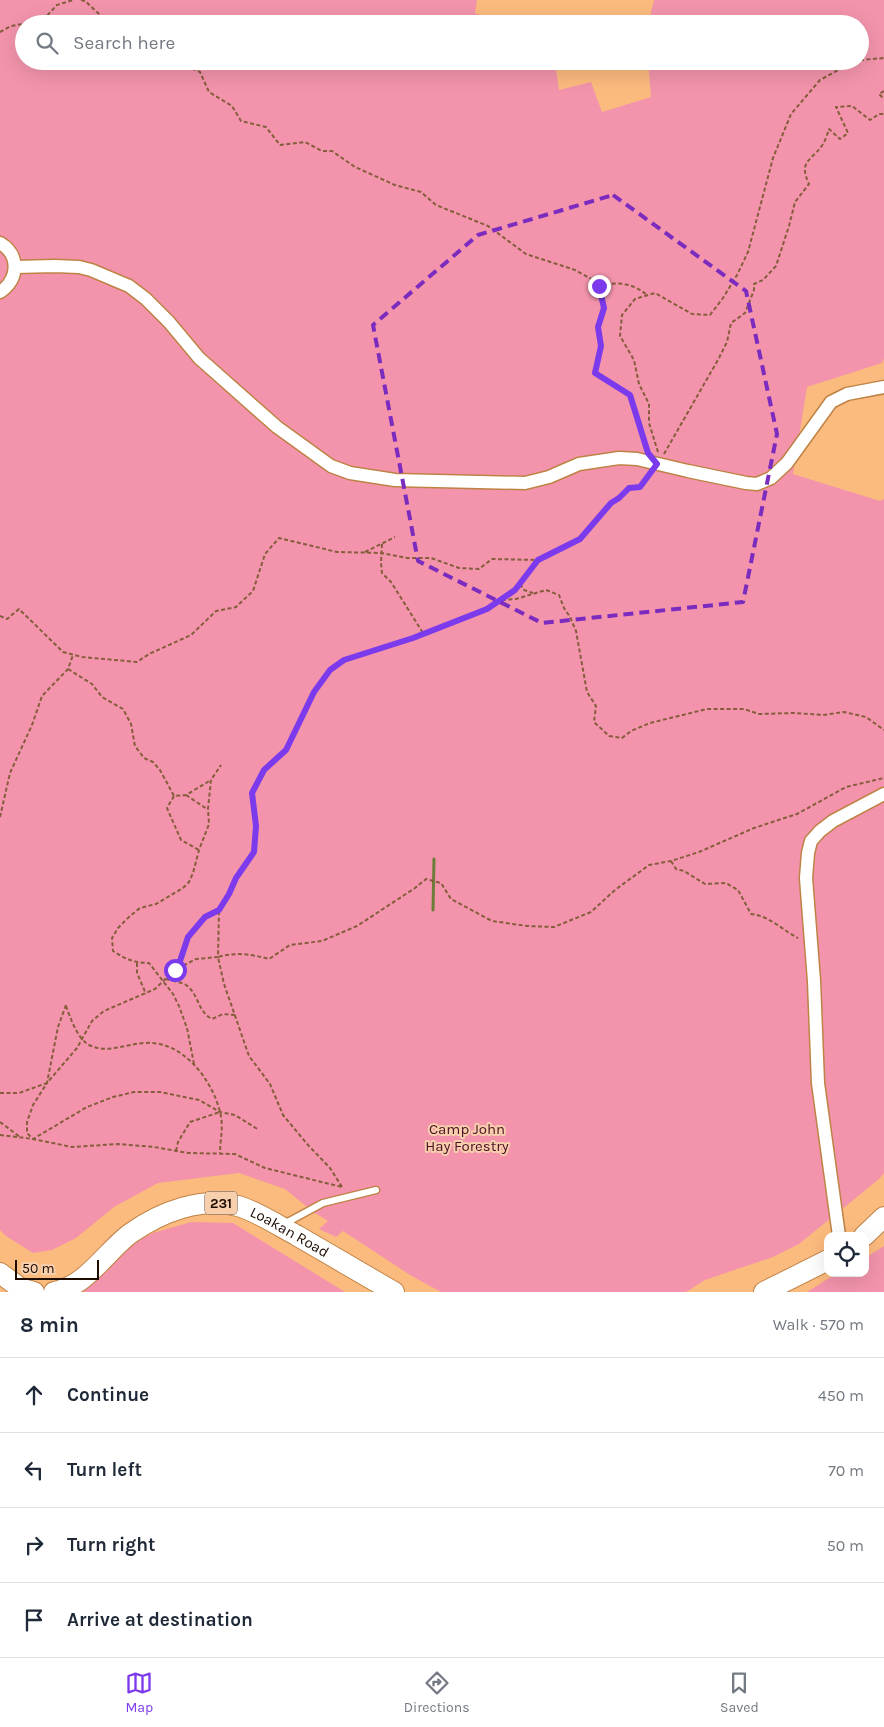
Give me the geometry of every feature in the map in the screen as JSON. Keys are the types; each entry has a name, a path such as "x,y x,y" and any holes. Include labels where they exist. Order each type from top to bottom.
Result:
{"main road":[{"name":"Loakan Road","path":"54,1292 63,1290 79,1281 129,1234 152,1219 182,1207 218,1203 239,1206 280,1226 394,1292"},
{"path":"868,1232 884,1218"},
{"path":"764,1292 824,1262"},
{"path":"0,1273 20,1288 34,1292"}],"street":[{"path":"0,243 7,247 13,256 16,267 14,277 9,286 0,292"},
{"path":"16,267 55,266 91,270 129,286 152,305 199,358 278,426 332,466 350,473 395,480 525,483 549,477 579,464 628,458 746,483 761,483 771,478 787,463 831,402 847,394 884,387"},
{"path":"838,1232 818,1083 806,878 808,853 816,834 833,821 884,794"}],"lane":[{"path":"280,1226 323,1204 376,1190"}],"path":[{"path":"48,15 57,5 72,0"},
{"path":"81,0 85,1 100,15"},
{"path":"0,32 15,25"},
{"path":"869,59 884,58"},
{"path":"195,70 200,72 209,92 232,106 242,121 266,127 280,145 305,142 322,152 332,151 356,166 395,185 421,192 436,205 488,226 526,254 575,270 595,281 599,286 604,308 598,327 601,346 595,373 630,395 648,453 657,464"},
{"path":"657,464 658,452 649,423 649,404 639,384 634,360 620,336 622,316 635,299 655,293 692,314 710,315 737,275 748,252 773,158 791,114 820,80 838,70"},
{"path":"884,91 879,94 884,99"},
{"path":"0,616 7,619 19,610 63,652 102,660 137,662 149,654 191,635 216,611 236,607 253,591 265,554 279,538 337,552 382,553 407,558 431,558 459,568 479,569 492,560 538,560 580,539 611,503 629,488 640,487 657,464 712,373 727,342 730,323 745,313 754,290 754,284 763,280 776,266 795,202 809,184 805,175 806,161 822,146 829,129 840,139 848,133 836,107 852,106 870,120 879,114 884,114"},
{"path":"599,286 624,283 640,289 647,296"},
{"path":"363,553 395,537"},
{"path":"382,544 382,573 391,582 423,634"},
{"path":"0,1134 72,1147 118,1144 154,1147 188,1153 235,1154 265,1168 342,1186 330,1168 283,1115 270,1084 249,1056 224,984 218,957 219,910 236,878 254,852 256,826 252,793 264,770 286,750 314,692 330,670 344,660 423,634 487,609 515,590 538,560"},
{"path":"520,584 524,590 533,593"},
{"path":"502,600 516,599 546,590 559,595 576,631 587,692 596,706 594,722 609,736 622,738 630,730 650,723 707,709 728,708 744,709 759,714 794,712 823,715 844,712 866,717 884,730"},
{"path":"0,818 10,773 32,725 42,696 68,669 73,654"},
{"path":"68,669 92,684 102,697 123,709 131,724 135,746 144,758 153,762 160,770 174,796"},
{"path":"194,1064 184,1019 173,994 149,963 137,963 124,958 114,951 112,938 118,928 140,908 156,904 183,888 189,882 194,873 199,850 209,824 208,809 212,780 221,764"},
{"path":"175,970 196,959 218,957 232,953 252,954 269,960 290,944 322,941 357,926 426,879 441,883 451,899 492,921 554,928 591,912 615,890 649,865 672,861 699,852 754,828 796,814 846,788 884,778"},
{"path":"174,796 186,795 212,780"},
{"path":"186,795 208,809"},
{"path":"174,796 167,808 173,823 181,840 199,850"},
{"path":"672,861 676,869 684,871 705,884 726,883 738,890 751,914 759,915 775,922 791,934 811,942"},
{"path":"33,1139 27,1133 27,1122 34,1106 47,1083 77,1048 92,1021 104,1011 146,994 164,982 180,961 188,937 205,917 219,910"},
{"path":"137,963 137,973 146,994"},
{"path":"166,979 184,984 195,994 205,1016 212,1020 223,1014 235,1015"},
{"path":"47,1083 58,1027 66,1005 82,1040 90,1046 106,1050 147,1042 167,1047 194,1064 209,1083 220,1112 222,1133 220,1154"},
{"path":"0,1093 20,1093 47,1083"},
{"path":"33,1139 87,1107 113,1097 134,1092 160,1092 199,1100 220,1112 235,1115 259,1130"},
{"path":"176,1151 178,1142 190,1122 220,1112"},
{"path":"0,1122 21,1137"}],"highlighted area":[{"path":"613,195 746,291 777,434 743,602 542,623 418,561 373,325 478,235"}],"green space":[{"name":"Camp John Hay Forestry","path":"0,0 477,0 475,13 480,15 15,15 15,70 556,70 559,90 591,82 602,112 651,97 649,70 869,70 869,15 650,15 654,0 884,0 884,359 882,363 807,387 793,474 880,501 884,499 884,1173 799,1244 773,1257 705,1280 686,1292 441,1292 410,1275 343,1231 336,1237 319,1229 328,1221 312,1211 285,1189 239,1173 158,1183 114,1207 76,1238 52,1250 33,1253 0,1230"},
{"path":"191,1222 233,1223 345,1292 83,1292 107,1271 129,1245 153,1233"},
{"path":"884,1246 884,1292 807,1292 831,1277 869,1277 869,1255"}],"waterway":[{"path":"433,910 434,859"}],"route":[{"path":"175,970 188,937 205,917 219,910 236,878 254,852 256,826 252,793 264,770 286,750 314,692 330,670 344,660 457,622 502,600 515,590 538,560 580,539 611,503 629,488 640,487 657,464 648,453 630,395 595,373 601,346 598,327 604,308 599,286"}]}
